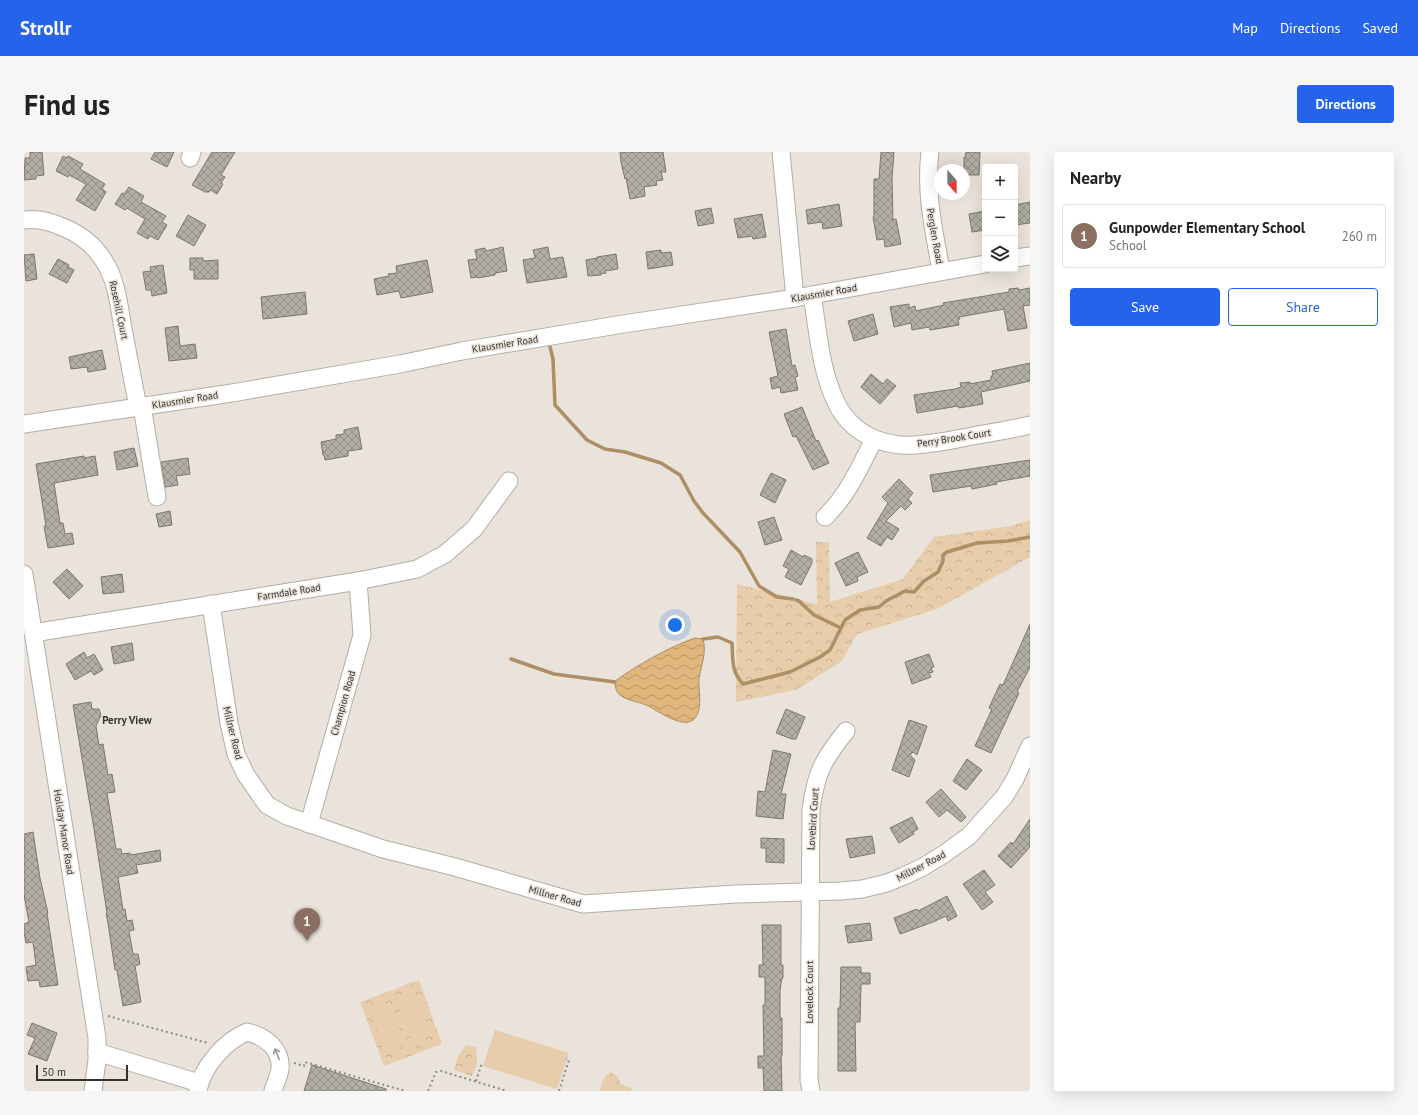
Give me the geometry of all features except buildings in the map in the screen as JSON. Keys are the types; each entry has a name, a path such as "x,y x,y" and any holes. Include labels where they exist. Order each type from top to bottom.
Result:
{"street":[{"path":"781,152 795,298"},
{"name":"Perglen Road","path":"930,152 928,184 929,206 941,271"},
{"name":"Rosehill Court","path":"24,220 32,219 57,224 75,233 97,251 105,262 117,294 157,497"},
{"path":"1018,258 1030,256"},
{"name":"Klausmier Road","path":"24,424 232,393 400,364 462,351 795,298 982,264"},
{"name":"Perry Brook Court","path":"812,295 824,364 830,388 836,403 852,424 874,440 903,446 930,444 1030,425"},
{"path":"825,517 842,498 874,440"},
{"name":"Farmdale Road","path":"33,633 358,581 418,569 445,554 474,529 510,481"},
{"name":"Holiday Manor Road","path":"24,574 97,1038 93,1091"},
{"name":"Champion Road","path":"310,824 362,634 358,581"},
{"name":"Millner Road","path":"211,604 229,723 236,754 246,775 267,805 287,816 384,849 455,867 584,904 736,894 810,893 862,889 887,883 910,873 944,854 969,836 1004,797 1015,779 1030,746"},
{"name":"Lovebird Court","path":"810,893 811,810 814,786 819,770 829,752 846,730"},
{"name":"Lovelock Court","path":"810,893 810,1091"},
{"path":"97,1052 198,1087 204,1070 215,1057 237,1036 247,1032 264,1038 274,1046 279,1058 280,1069 273,1091"}],"path":[{"path":"104,1015 213,1044"},
{"path":"559,1091 569,1060 566,1060"},
{"path":"291,1062 304,1066 306,1062 405,1091"},
{"path":"476,1081 482,1062"},
{"path":"428,1091 436,1072 441,1070 507,1091"}],"green space":[{"path":"1030,520 1030,557 937,609 857,634 842,661 796,690 736,702 737,584 817,604 816,542 829,542 830,602 903,579 934,537 1011,526"},
{"path":"419,980 442,1044 384,1066 360,1002"},
{"path":"416,994 431,1035 412,1042 397,1001"},
{"path":"390,1004 405,1045 386,1052 371,1011"},
{"path":"495,1030 569,1053 557,1089 483,1066"},
{"path":"466,1045 476,1047 477,1063 472,1076 454,1070 458,1056"},
{"path":"611,1073 617,1075 620,1084 632,1088 631,1091 599,1091 605,1076"}],"water":[{"path":"695,638 703,639 704,649 699,679 700,701 698,712 693,720 688,722 676,721 646,705 626,699 620,695 615,681 654,657"}],"waterway":[{"path":"550,347 553,359 555,405 587,440 605,449 625,452 661,463 680,475 694,501 703,513 740,552 759,586 777,597 793,599"},
{"path":"703,639 718,637 732,643 736,674 743,684 790,672 820,657 830,650 845,620 860,610 879,607 886,601 905,591 914,592 924,581 938,572 943,561 943,555 947,552 977,543 1008,541 1030,537"},
{"path":"796,600 814,615 841,628"},
{"path":"511,659 554,674 615,682"}],"place":[{"name":"Gunpowder Elementary School","path":"307,941"}],"district":[{"name":"Perry View","path":"127,720"}]}
